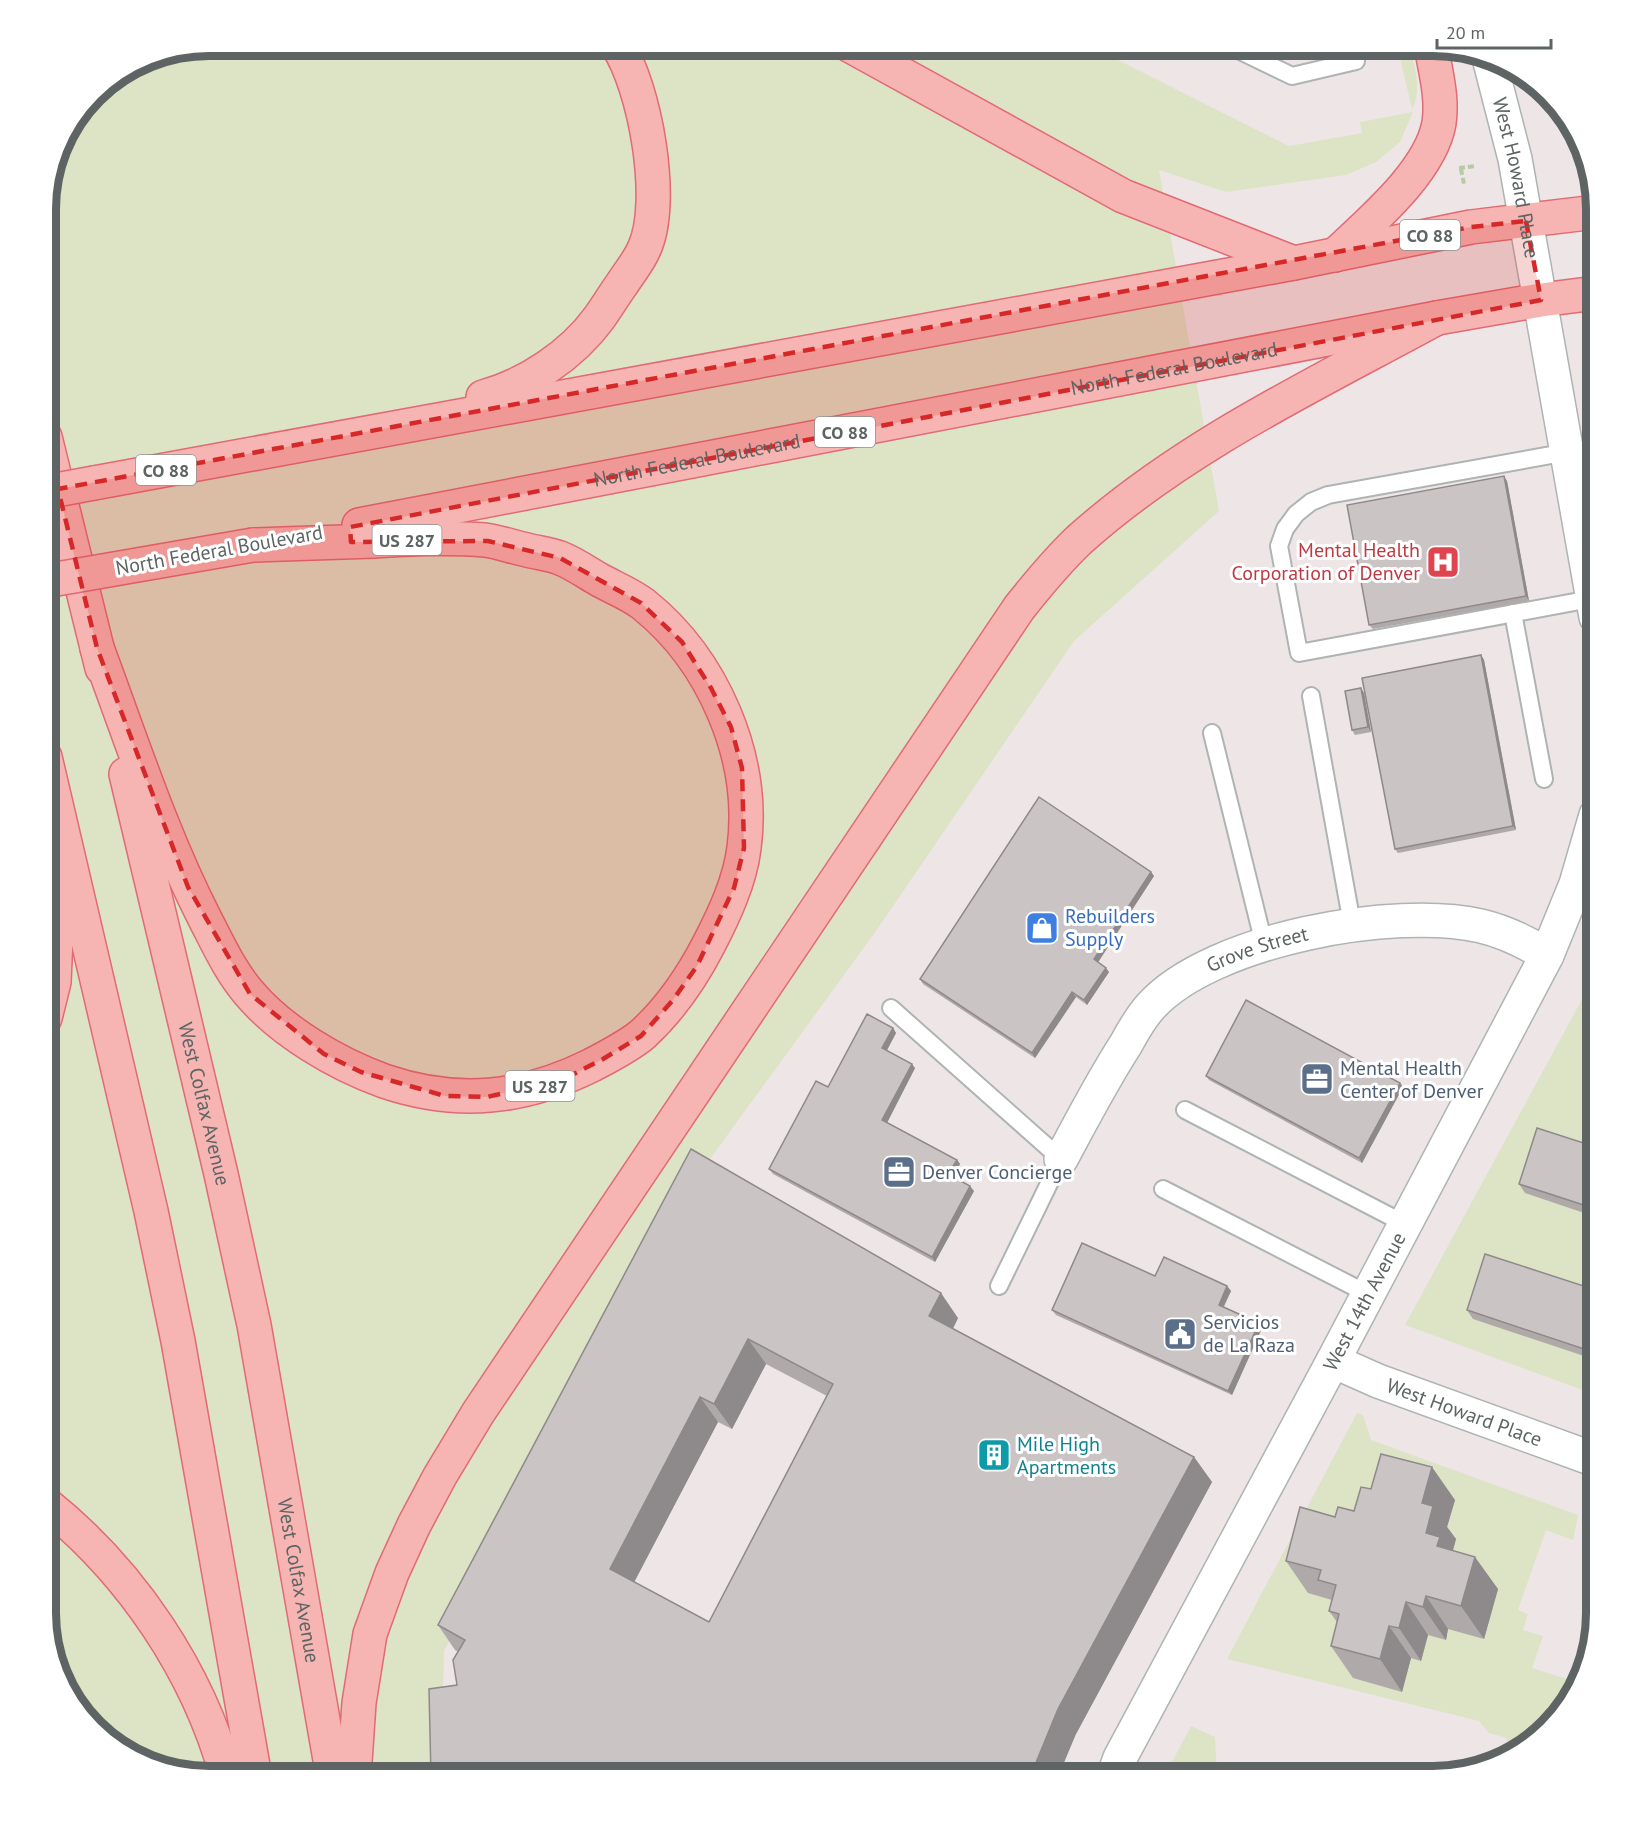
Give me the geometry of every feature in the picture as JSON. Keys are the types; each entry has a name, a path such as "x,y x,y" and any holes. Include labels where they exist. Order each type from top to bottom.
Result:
{"main road":[{"path":"237,457 494,395 528,378 582,338 598,319 645,248 652,219 650,147 642,102 625,56"},
{"path":"869,56 1123,196 1294,263"},
{"path":"1335,255 1391,201 1428,153 1439,122 1440,98 1433,56"},
{"name":"CO 88","path":"56,490 1294,263 1471,227 1586,213"},
{"name":"North Federal Boulevard","path":"56,579 253,545 1437,318 1586,294"},
{"path":"355,1766 359,1702 370,1634 392,1573 440,1476 478,1413 1019,608 1049,571 1079,541 1159,478 1224,434 1437,318"},
{"name":"West Colfax Avenue","path":"56,481 221,1174 254,1326 331,1766"},
{"name":"US 287","path":"97,648 188,886 232,969 250,994 285,1026 324,1054 361,1072 401,1086 445,1096 488,1097 564,1079 641,1036 674,1000 697,966 730,897 744,848 745,805 742,768 731,727 711,688 682,642 641,603 560,558 488,541 435,538 253,545"},
{"path":"56,798 172,1308 253,1766"},
{"path":"55,916 55,941"},
{"path":"55,1511 107,1560 140,1601 174,1653 200,1705 224,1766"}],"street":[{"name":"West Howard Place","path":"1491,67 1515,159 1541,300"},
{"path":"1541,300 1582,449 1586,497"},
{"name":"West 14th Avenue","path":"1117,1766 1547,955 1576,884 1586,850"},
{"name":"Grove Street","path":"1061,1159 1109,1070 1150,1006 1190,976 1227,958 1264,944 1352,924 1409,920 1445,921 1481,926 1520,938 1547,955"},
{"name":"West Howard Place","path":"1333,1361 1378,1381 1586,1456"}],"lane":[{"path":"1250,56 1292,76 1356,61 1355,56"},
{"path":"1582,449 1328,495 1311,502 1296,514 1285,529 1279,546 1299,653 1513,613 1586,605"},
{"path":"1513,613 1544,779"},
{"path":"1311,696 1352,924"},
{"path":"1212,733 1264,944"},
{"path":"891,1008 1061,1159 999,1286"},
{"path":"1185,1110 1405,1224"},
{"path":"1163,1189 1368,1294"}],"path":[{"path":"1464,184 1461,169 1476,166"}],"highlighted area":[{"path":"1526,221 1541,300 350,527 351,542 488,541 560,558 641,603 682,642 711,688 731,727 742,768 744,848 734,888 697,966 673,1000 641,1036 564,1079 487,1097 445,1096 361,1072 324,1054 250,994 188,887 151,791 97,648 58,489 1471,227"}],"green space":[{"path":"208,56 1110,56 1289,146 1362,133 1360,122 1413,112 1400,142 1376,162 1346,175 1226,192 1159,170 1219,511 1074,641 876,931 707,1163 444,1651 441,1766 198,1766 179,1764 141,1751 108,1729 81,1699 71,1681 61,1653 55,1614 56,198 67,150 81,123 100,100 132,76 150,67 179,58"},
{"path":"1400,56 1412,56 1413,61 1417,94 1412,109"},
{"path":"1586,992 1586,1391 1405,1325"},
{"path":"1357,1413 1363,1415 1371,1440 1578,1515 1573,1540 1546,1530 1518,1610 1528,1614 1523,1630 1543,1636 1532,1668 1570,1680 1548,1714 1526,1735 1506,1748 1507,1738 1489,1733 1479,1721 1227,1659"},
{"path":"1191,1726 1215,1737 1216,1766 1170,1766"}],"building":[{"path":"1504,476 1526,596 1369,625 1347,505"},
{"path":"1481,655 1513,826 1395,849 1362,678"},
{"path":"1361,688 1368,727 1352,730 1345,691"},
{"path":"1039,797 1151,872 1094,959 1106,968 1084,1000 1072,992 1032,1053 920,979"},
{"path":"1246,1000 1400,1083 1359,1158 1206,1076"},
{"path":"867,1014 893,1028 882,1048 912,1064 882,1120 957,1160 948,1174 970,1186 932,1257 769,1169 816,1081 828,1087"},
{"path":"1537,1128 1586,1144 1586,1206 1519,1184"},
{"name":"Mile High Apartments","path":"691,1149 941,1293 929,1316 1194,1457 1058,1709 1035,1766 431,1766 429,1689 457,1685 453,1660 465,1640 438,1625","holes":["748,1339 833,1384 709,1622 610,1569 700,1397 714,1404"]},
{"path":"1082,1243 1155,1276 1164,1257 1227,1286 1219,1305 1259,1323 1228,1391 1052,1310"},
{"path":"1485,1254 1586,1287 1586,1350 1467,1310"},
{"path":"1381,1454 1432,1467 1422,1503 1433,1506 1426,1533 1440,1537 1437,1546 1475,1557 1461,1606 1426,1596 1423,1607 1406,1602 1399,1628 1389,1626 1380,1659 1331,1646 1339,1614 1329,1611 1336,1585 1318,1580 1321,1570 1286,1561 1300,1507 1335,1517 1338,1507 1354,1511 1361,1487 1371,1489"}],"place":[{"name":"Mental Health Corporation of Denver","path":"1443,562"},
{"name":"Rebuilders Supply","path":"1042,928"},
{"name":"Mental Health Center of Denver","path":"1317,1079"},
{"name":"Denver Concierge","path":"899,1172"},
{"name":"Servicios de La Raza","path":"1180,1334"},
{"name":"Mile High Apartments","path":"994,1455"}]}
